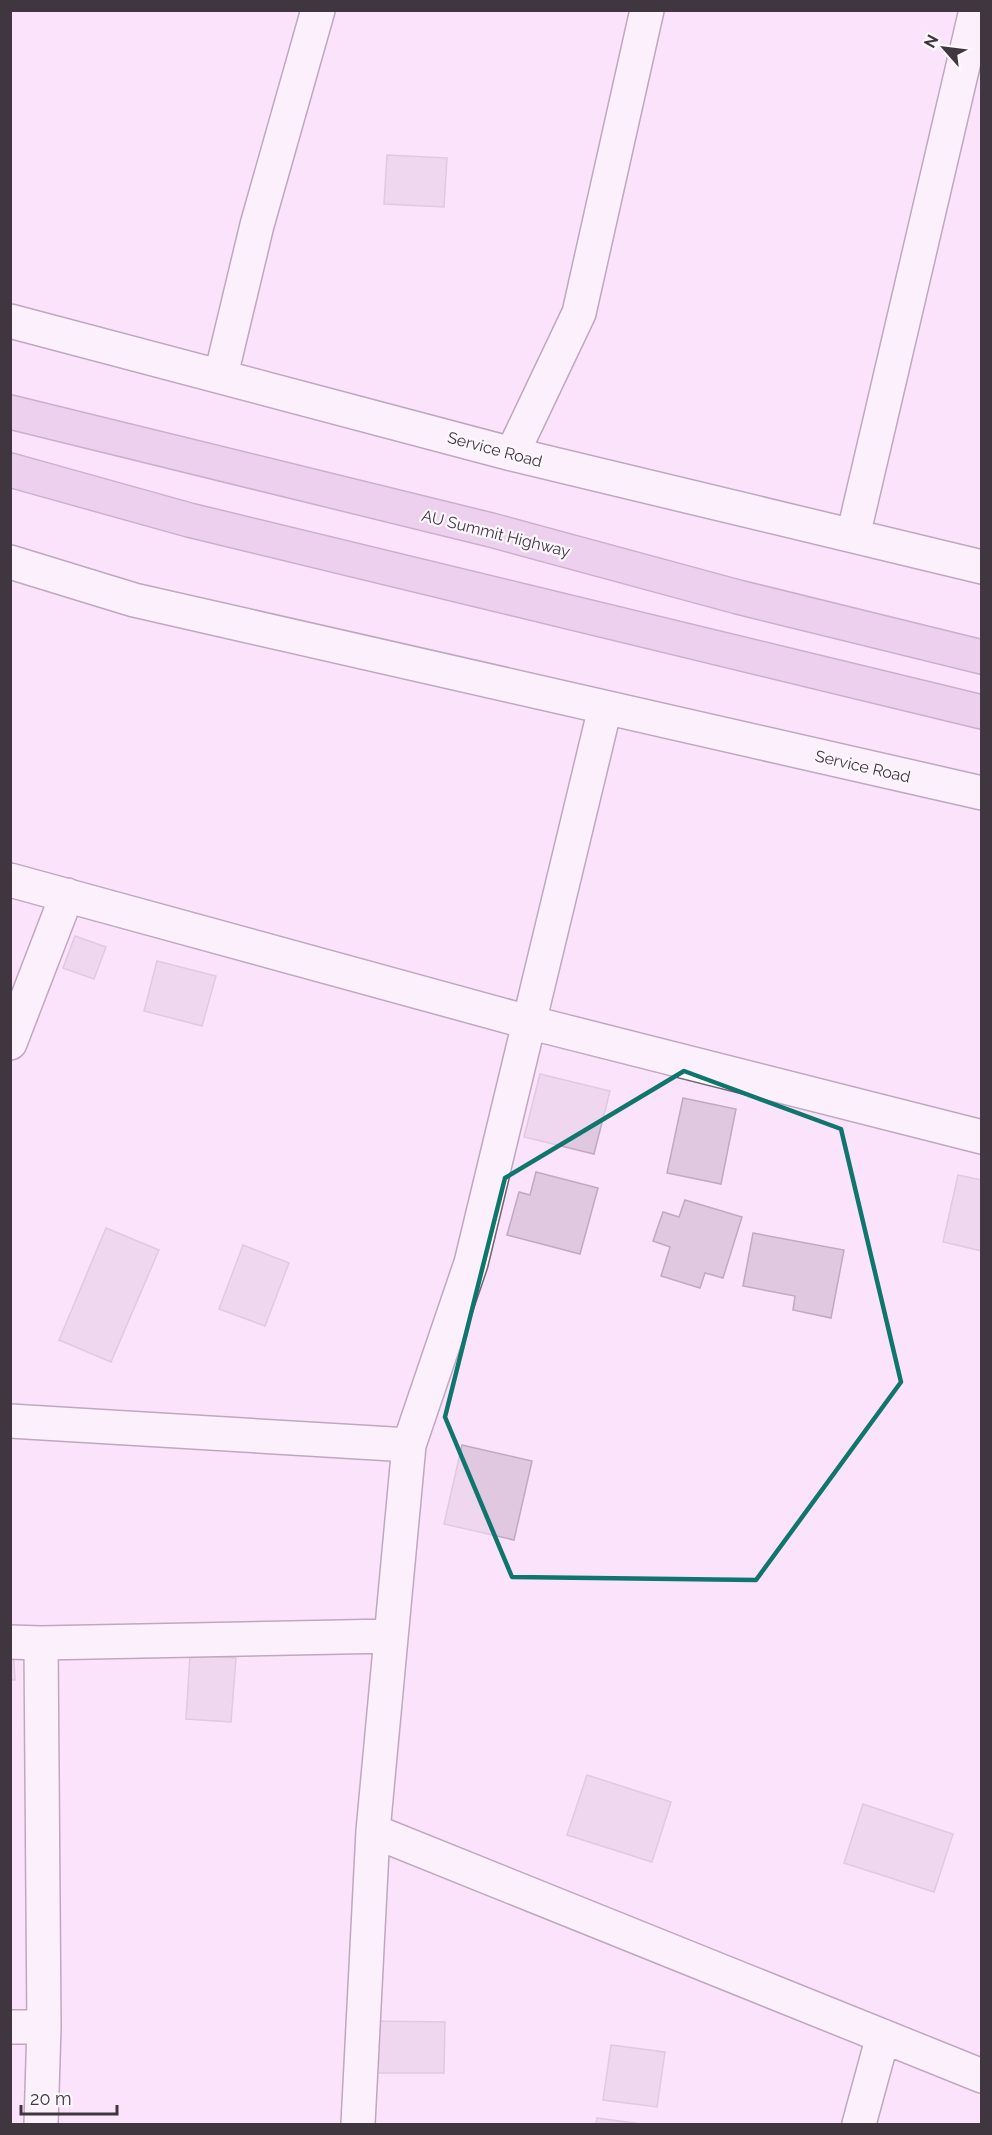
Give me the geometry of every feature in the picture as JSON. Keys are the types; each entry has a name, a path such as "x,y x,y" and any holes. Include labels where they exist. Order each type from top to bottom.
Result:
{"main road":[{"name":"AU Summit Highway","path":"10,412 490,530 738,597 981,657"},
{"path":"10,470 212,526 981,712"}],"street":[{"path":"221,375 257,225 318,10"},
{"path":"512,454 579,313 646,10"},
{"path":"853,536 976,10"},
{"name":"Service Road","path":"10,321 221,375 512,454 981,567"},
{"name":"Service Road","path":"10,562 134,600 981,793"},
{"path":"358,2124 373,1831 409,1445 471,1263 605,708"},
{"path":"10,880 528,1022 981,1137"},
{"path":"10,1043 67,895"},
{"path":"10,1421 409,1445"},
{"path":"41,2124 44,2027 26,1643 390,1636"},
{"path":"373,1831 981,2076"},
{"path":"10,2027 44,2027"},
{"path":"859,2124 883,2036"}],"highlighted area":[{"path":"684,1071 841,1129 901,1382 756,1580 512,1577 445,1417 505,1178"}],"building":[{"path":"387,155 447,158 444,207 384,204"},
{"path":"75,936 106,947 94,979 63,968"},
{"path":"157,961 216,976 202,1026 144,1011"},
{"path":"540,1074 610,1091 594,1154 524,1137"},
{"path":"683,1098 736,1109 721,1184 667,1173"},
{"path":"536,1172 598,1188 580,1254 507,1235 519,1192 530,1195"},
{"path":"958,1175 982,1180 982,1251 943,1242"},
{"path":"685,1200 742,1217 723,1278 705,1273 700,1288 661,1276 670,1247 653,1241 663,1212 679,1217"},
{"path":"106,1228 159,1250 111,1362 59,1340"},
{"path":"753,1233 844,1250 831,1318 793,1310 795,1296 743,1286"},
{"path":"243,1245 289,1263 265,1326 219,1309"},
{"path":"462,1445 532,1461 514,1540 444,1524"},
{"path":"10,1646 13,1646 15,1680 10,1680"},
{"path":"190,1655 236,1658 231,1722 186,1719"},
{"path":"587,1775 671,1802 652,1862 567,1835"},
{"path":"863,1804 953,1834 934,1892 844,1863"},
{"path":"375,2021 445,2022 444,2073 375,2073"},
{"path":"611,2045 665,2052 657,2107 603,2100"},
{"path":"597,2118 642,2124 596,2124"}]}
